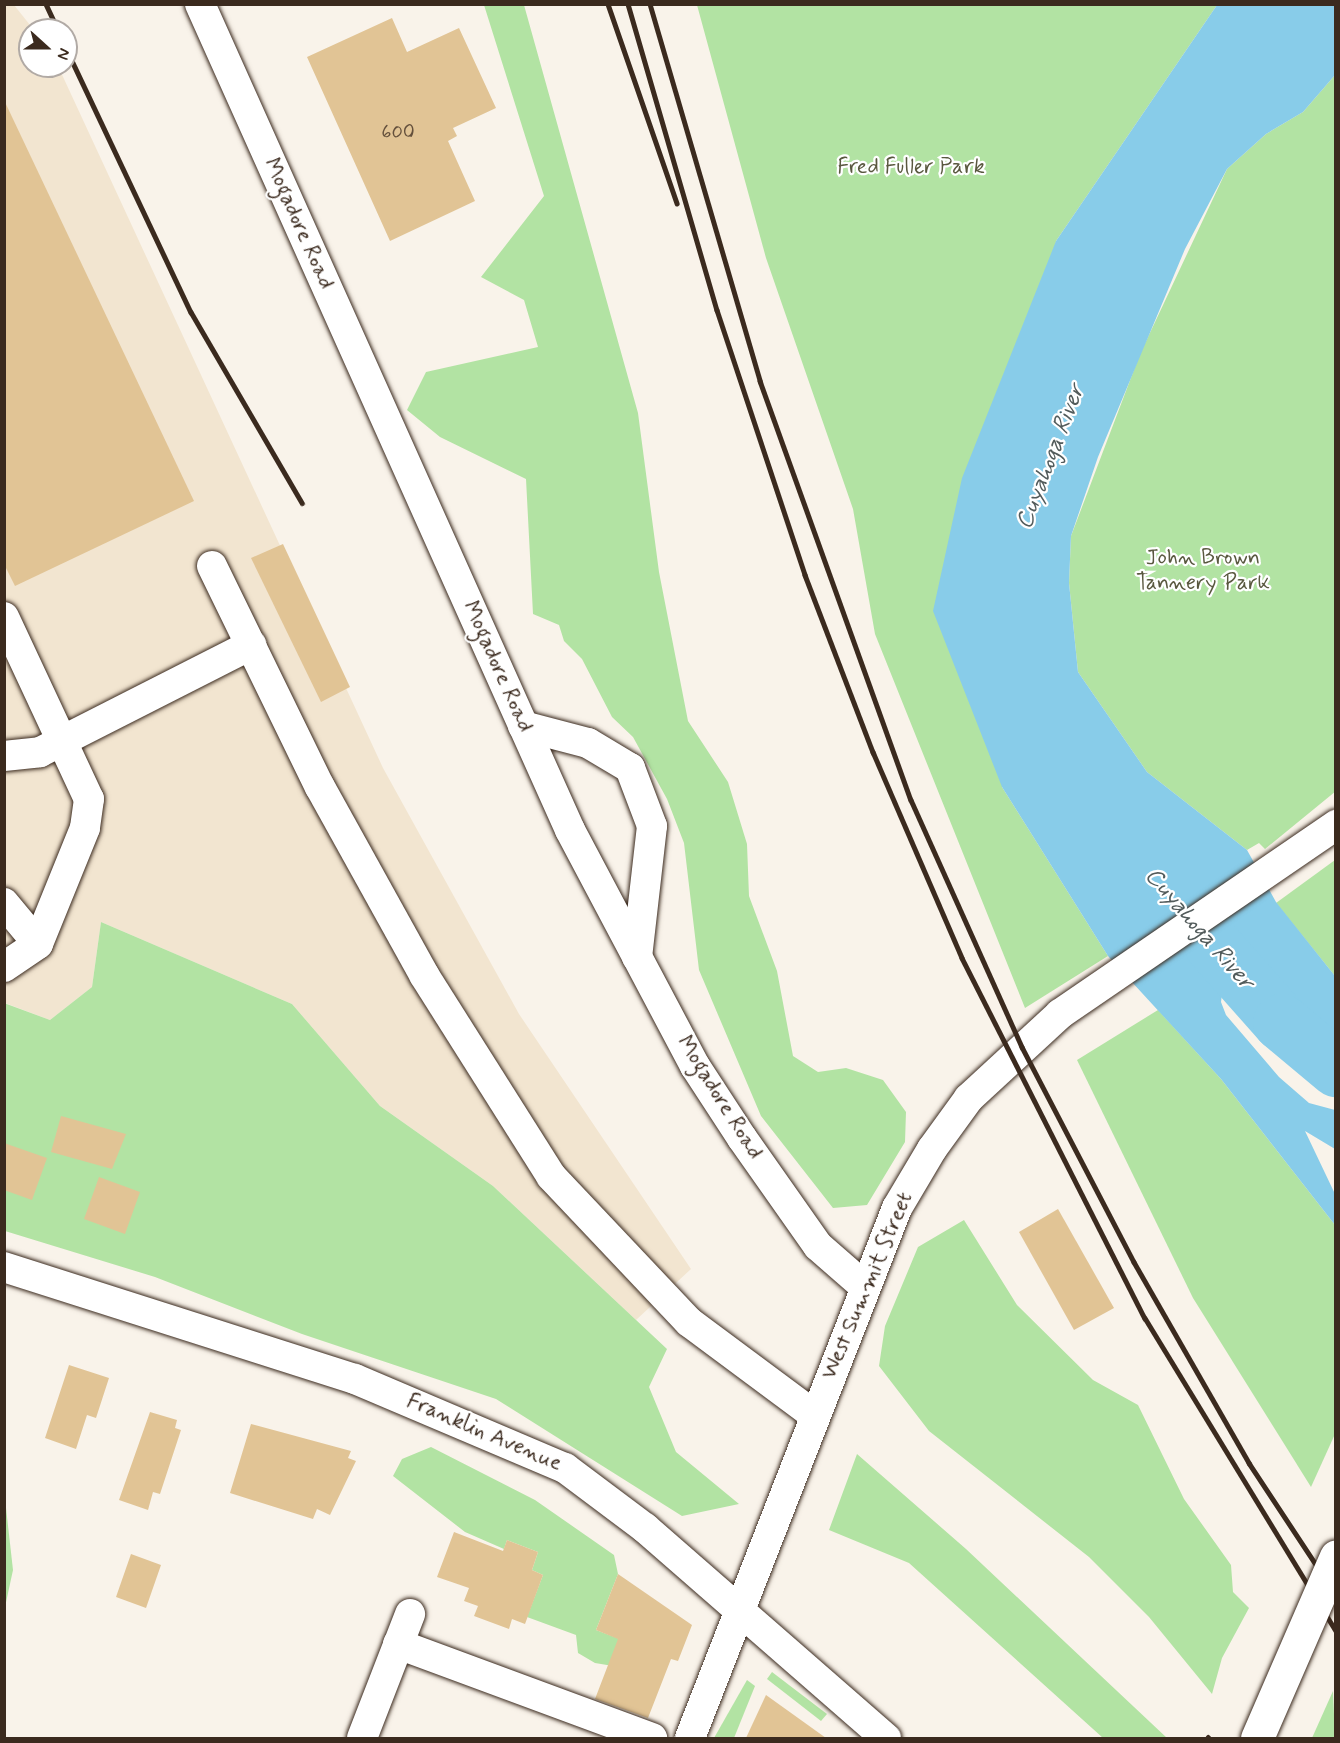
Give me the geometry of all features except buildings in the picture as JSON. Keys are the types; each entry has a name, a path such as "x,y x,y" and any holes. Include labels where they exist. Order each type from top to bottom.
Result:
{"main road":[{"path":"1257,1738 1335,1556"}],"street":[{"name":"Mogadore Road","path":"200,4 523,726 637,957 742,1138 818,1246 865,1287"},
{"path":"212,566 320,787 424,975 551,1176 689,1322 758,1378 814,1415"},
{"path":"4,617 64,740 89,799 87,818 38,944 5,967"},
{"path":"4,756 40,752 251,645"},
{"path":"523,726 588,743 630,768 652,826 637,957"},
{"name":"West Summit Street","path":"690,1738 740,1615 814,1415 897,1208 969,1098 1016,1052 1110,979 1333,827"},
{"path":"4,903 38,944"},
{"name":"Franklin Avenue","path":"4,1267 355,1379 505,1438 597,1488 740,1615 886,1738"},
{"path":"362,1738 410,1614"},
{"path":"399,1644 652,1738"}],"shaded area":[{"path":"4,5 14,5 24,18 18,18 18,78 64,78 383,768 519,1014 691,1269 636,1320 493,1186 380,1106 292,1004 101,922 92,987 50,1020 5,1003"}],"green space":[{"path":"484,5 524,5 638,413 659,572 688,721 728,782 747,844 749,896 777,971 793,1056 818,1072 846,1068 883,1080 906,1112 905,1142 867,1205 833,1208 761,1116 699,970 684,843 667,799 633,737 612,717 582,659 564,641 559,625 533,614 526,479 440,437 407,410 426,372 538,347 524,300 481,277 544,196"},
{"name":"Fred Fuller Park","path":"697,5 1217,5 1056,241 1002,787 1108,956 1025,1008 875,634 853,509 766,258"},
{"name":"John Brown Tannery Park","path":"1335,75 1336,791 1265,849 1259,843 1247,850 1147,772 1078,672 1069,583 1071,536 1140,354 1227,169 1266,134 1303,112"},
{"path":"1335,860 1335,976 1276,903"},
{"path":"101,922 292,1004 380,1106 493,1186 667,1349 649,1387 676,1452 739,1504 682,1516 496,1399 302,1334 155,1277 5,1231 4,1003 50,1020 92,987"},
{"path":"1158,1010 1221,1079 1335,1225 1335,1434 1311,1487 1193,1298 1077,1060"},
{"path":"964,1220 1017,1305 1093,1380 1138,1405 1184,1499 1231,1565 1233,1592 1249,1608 1222,1658 1212,1694 1149,1617 1089,1557 929,1431 879,1366 885,1326 918,1247"},
{"path":"431,1447 535,1500 614,1555 618,1574 596,1630 633,1644 619,1667 595,1663 578,1653 576,1635 527,1617 543,1575 532,1570 538,1552 507,1540 504,1549 465,1532 393,1476 402,1459"},
{"path":"857,1454 966,1549 1167,1738 1103,1738 909,1563 829,1530"},
{"path":"5,1499 13,1570 5,1607"},
{"path":"772,1672 827,1714 821,1721 767,1679"},
{"path":"747,1680 755,1686 734,1738 714,1738"},
{"path":"1333,1691 1335,1738 1312,1738"}],"water":[{"path":"1217,5 1335,5 1335,75 1303,112 1266,134 1227,169 1185,249 1098,457 1071,536 1069,583 1078,672 1147,772 1247,850 1276,902 1335,976 1335,1078 1322,1052 1254,995 1224,979 1221,1002 1226,1015 1279,1077 1309,1103 1335,1110 1335,1149 1305,1131 1335,1194 1335,1225 1221,1079 1108,956 1002,787 933,611 962,478 1056,241"}],"waterway":[{"name":"Cuyahoga River","path":"1212,944 1281,1022 1336,1068"}],"railway":[{"path":"46,4 52,18"},
{"path":"608,4 677,203"},
{"path":"628,4 717,310 805,575 873,752 962,958 1145,1318 1336,1631"},
{"path":"650,4 760,381 911,800 1022,1047 1134,1262 1249,1463 1336,1595"},
{"path":"78,73 191,312 302,503"}]}
